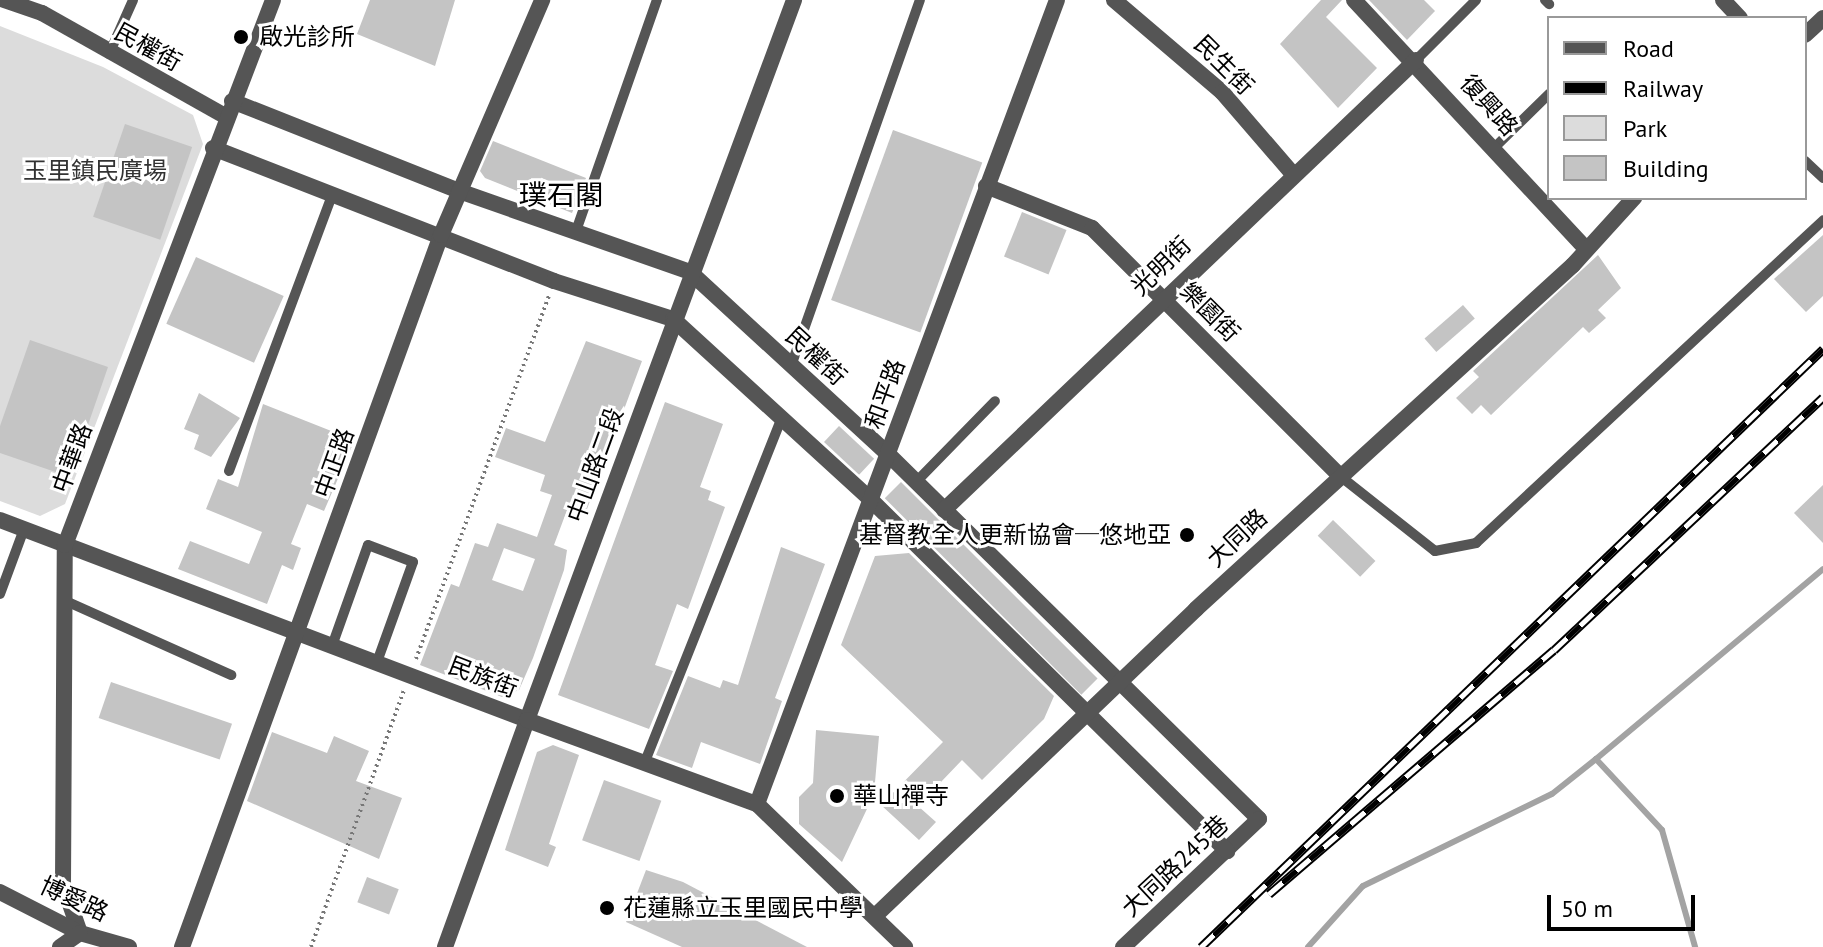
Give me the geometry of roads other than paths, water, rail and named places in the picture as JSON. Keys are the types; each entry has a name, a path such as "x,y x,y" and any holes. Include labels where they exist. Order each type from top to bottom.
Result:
{"street":[{"name":"民權街","path":"4,0 42,13 109,54 228,109 690,272 889,455 1117,683 1259,819"},
{"name":"中華路","path":"80,933 63,884 68,602 65,545 213,148 273,0"},
{"name":"中正路","path":"182,947 441,235 542,0"},
{"name":"中山路二段","path":"445,947 690,272 794,0"},
{"name":"和平路","path":"757,804 1057,0"},
{"name":"民生街","path":"1114,0 1222,92 1291,172"},
{"name":"復興路","path":"1354,0 1416,60 1584,247"},
{"path":"1723,0 1738,16"},
{"name":"光明街","path":"944,510 1291,172 1416,60"},
{"path":"213,148 554,281 673,319 872,501 1084,714 1227,851"},
{"name":"樂園街","path":"986,186 1092,228 1340,476"},
{"name":"大同路","path":"875,916 1117,683 1573,265 1584,247 1632,200"},
{"name":"民族街","path":"0,520 757,804 905,947"},
{"name":"大同路245巷","path":"1123,947 1259,819"},
{"name":"博愛路","path":"0,892 80,933 129,947"},
{"path":"60,947 80,933"}],"lane":[{"path":"109,54 133,0"},
{"path":"576,231 657,0"},
{"path":"791,366 920,0"},
{"path":"1416,60 1476,0"},
{"path":"1495,147 1547,96"},
{"path":"1807,163 1823,178"},
{"path":"229,471 333,193"},
{"path":"1340,476 1435,551 1476,543 1823,220"},
{"path":"916,482 995,401"},
{"path":"644,764 782,418"},
{"path":"0,594 24,529"},
{"path":"332,646 368,545 413,562 377,662"},
{"path":"68,602 231,675"}],"waterway":[{"path":"1596,759 1823,569"},
{"path":"1308,947 1363,886 1552,794 1596,759 1662,830 1695,947"}],"railway":[{"path":"1201,947 1823,349"},
{"path":"1269,894 1554,650 1823,397"}],"place":[{"name":"啟光診所","path":"241,37"},
{"name":"基督教全人更新協會─悠地亞","path":"1187,535"},
{"name":"華山禪寺","path":"837,796"},
{"name":"花蓮縣立玉里國民中學","path":"607,908"}],"district":[{"name":"璞石閣","path":"561,195"}],"park label":[{"name":"玉里鎮民廣場","path":"95,171"}]}
